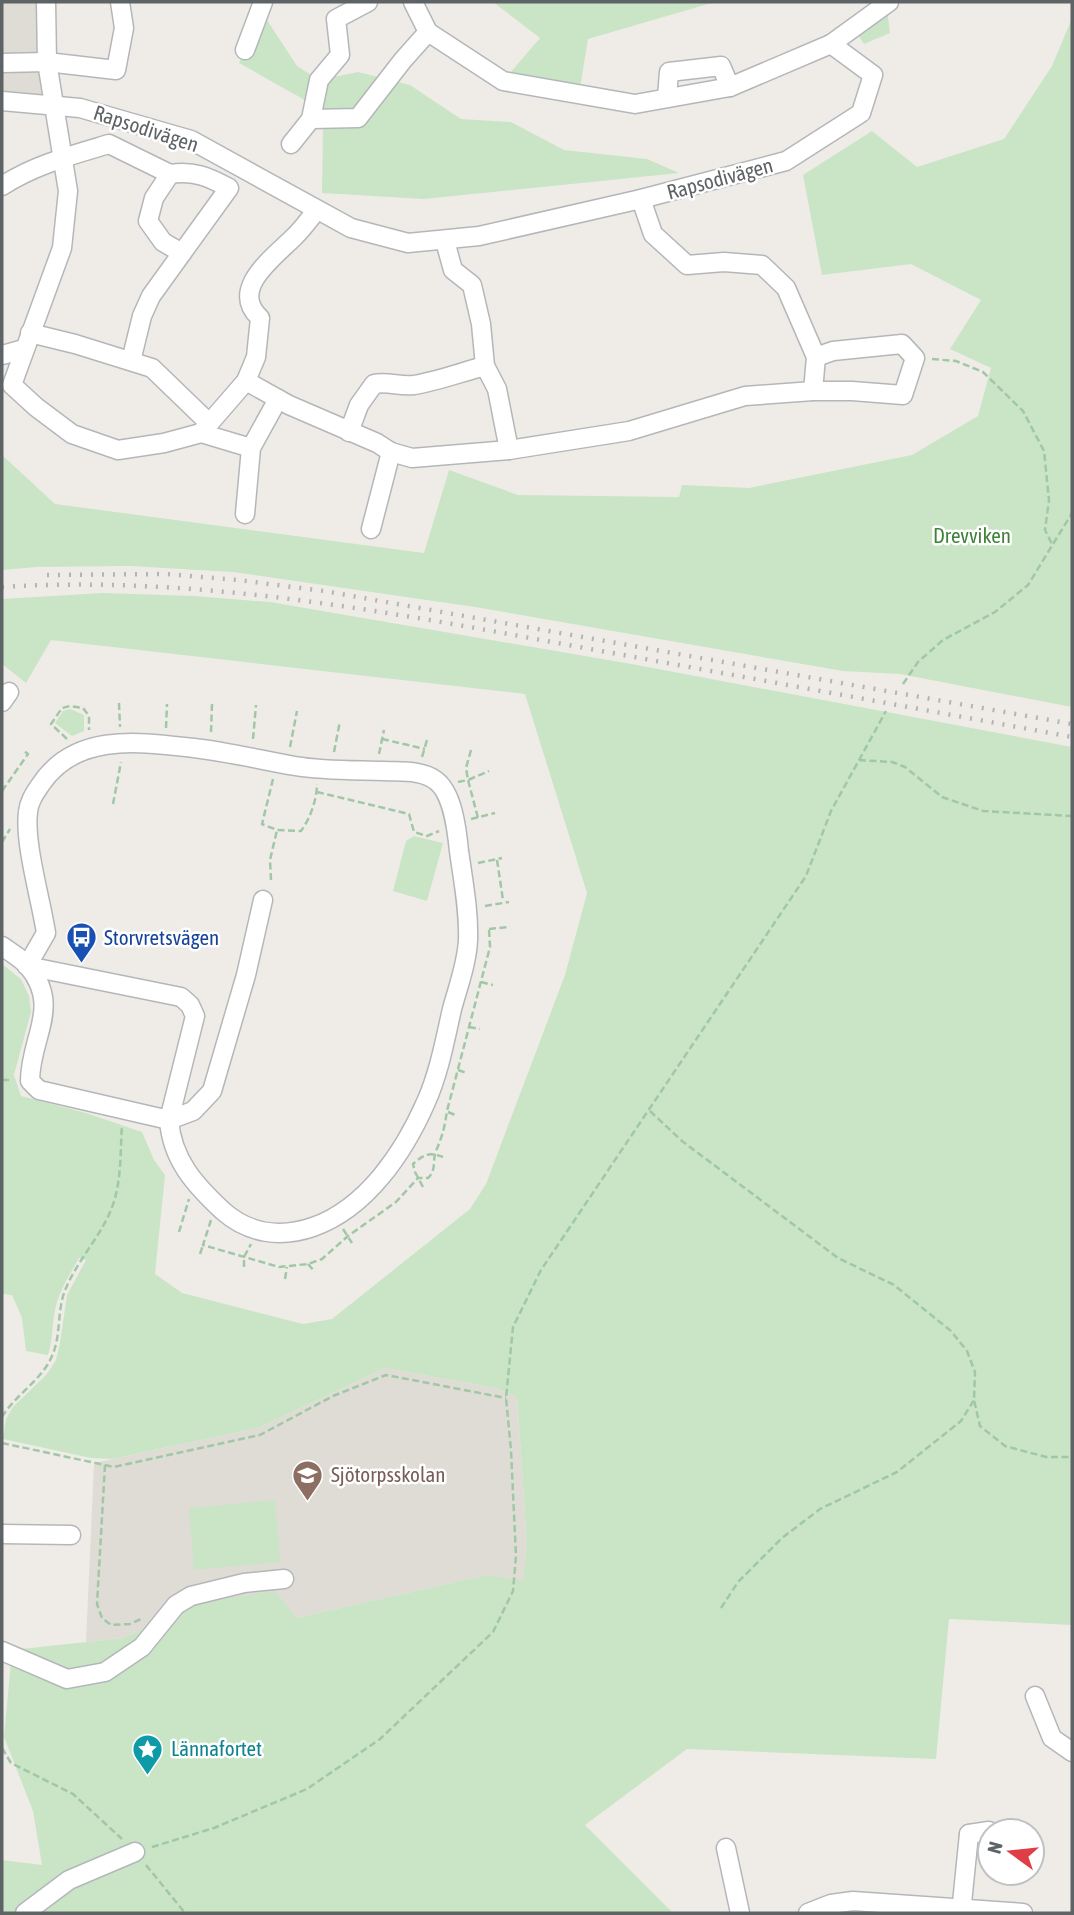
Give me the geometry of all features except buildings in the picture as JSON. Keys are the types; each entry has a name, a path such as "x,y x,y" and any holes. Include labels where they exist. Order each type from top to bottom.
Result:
{"street":[{"path":"46,2 47,62 68,191 62,248 27,341 7,380 36,407 72,434 118,450 164,443 205,428 246,381 256,357 260,318 252,311 248,300 252,285 259,272 296,236 317,210"},
{"path":"2,63 47,62 116,70 124,28 120,2"},
{"path":"245,50 263,2"},
{"path":"291,144 311,119 319,80 340,55 336,19 368,2"},
{"path":"413,2 428,32 503,81 635,104 730,87 831,44 889,2"},
{"path":"311,119 358,118 402,60 428,32"},
{"name":"Rapsodivägen","path":"2,101 80,108 191,140 351,228 408,243 479,236 641,199 786,161 861,113 873,75 831,44"},
{"path":"667,97 669,72 721,66 730,87"},
{"name":"Rapsodivägen","path":"2,186 18,175 109,144 170,174 184,172 208,176 229,188 151,296 142,316 131,362"},
{"name":"Rapsodivägen","path":"170,174 154,198 148,221 163,242 182,253"},
{"name":"Rapsodivägen","path":"641,199 653,234 687,265 724,262 762,265 786,288 816,357 813,391"},
{"path":"445,240 453,270 472,285 481,324 485,366 498,389 509,450"},
{"path":"2,355 27,341 75,344 152,368 205,428 251,448"},
{"path":"246,381 391,452 423,458 509,450 629,431 745,396 813,391 903,395 915,358 902,344 833,351 816,357"},
{"path":"349,432 359,405 374,384 384,382 413,385 485,366"},
{"path":"245,514 251,448 278,399"},
{"path":"372,529 391,452"},
{"path":"128,743 211,750 324,769 416,774 436,780 445,791 456,823 468,930 466,955 432,1085 414,1125 381,1178 355,1203 323,1223 288,1233 257,1232 229,1216 194,1182 178,1160 170,1136 169,1121 195,1017 190,1005 181,998 27,965 46,933 28,836 31,798 59,764 84,749 128,743"},
{"path":"2,946 27,965 43,990 45,1004 30,1067 30,1081 38,1090 169,1121 193,1111 212,1091 246,975 263,900"},
{"path":"2,1534 71,1535"},
{"path":"2,1651 67,1679 105,1672 142,1647 176,1605 191,1597 244,1583 284,1579"},
{"path":"1035,1696 1052,1738 1072,1752"},
{"path":"962,1911 964,1829 976,1830"},
{"path":"726,1848 740,1913"},
{"path":"26,1913 69,1880 135,1852"},
{"path":"808,1913 853,1901 962,1911 1023,1913"}],"path":[{"path":"915,358 956,360 983,372 1023,411 1044,452 1049,500 1045,530 1053,546"},
{"path":"903,684 918,662 943,640 995,612 1028,584 1072,513"},
{"path":"82,702 89,716 84,749 51,724 62,708 83,708"},
{"path":"166,745 167,704"},
{"path":"211,750 212,704"},
{"path":"251,757 256,705"},
{"path":"297,711 262,824 277,830 301,831 305,825 340,721"},
{"path":"135,1852 214,1828 307,1789 380,1739 492,1632 513,1591 516,1556 512,1450 506,1398 513,1327 541,1270 806,876 831,811 886,711"},
{"path":"48,719 54,720"},
{"path":"376,771 384,730"},
{"path":"382,739 425,749"},
{"path":"471,750 466,768 468,780 489,771"},
{"path":"2,790 28,754 24,751"},
{"path":"859,760 892,762 905,767 942,797 983,811 1072,816"},
{"path":"317,792 409,814 414,832 427,836 456,823 495,813"},
{"path":"271,880 270,860 277,830"},
{"path":"461,866 502,858"},
{"path":"497,860 503,900"},
{"path":"467,909 509,902"},
{"path":"468,930 510,927"},
{"path":"435,1154 444,1136 447,1111 490,947 489,929"},
{"path":"481,982 493,985"},
{"path":"469,1027 480,1029"},
{"path":"2,1417 8,1406 44,1369 52,1356 58,1312 65,1292 111,1211 118,1187 122,1110"},
{"path":"649,1110 682,1141 838,1258 894,1285 951,1331 967,1351 975,1372 974,1400 980,1426 1005,1446 1046,1457 1072,1457"},
{"path":"423,1187 413,1164 421,1156 431,1153 443,1157"},
{"path":"179,1232 194,1182"},
{"path":"384,1211 387,1216"},
{"path":"244,1267 244,1257 257,1232"},
{"path":"200,1254 203,1245"},
{"path":"308,1264 315,1272"},
{"path":"285,1279 287,1267"},
{"path":"2,1443 114,1467 260,1435 333,1396 386,1376 506,1398"},
{"path":"721,1608 738,1582 782,1538 820,1509 897,1472 961,1421 974,1400"},
{"path":"105,1465 97,1604 102,1618 111,1625 130,1624 141,1619"},
{"path":"2,1748 11,1763 73,1794 106,1822 135,1852 185,1913"}],"shaded area":[{"path":"2,2 41,2 45,96 2,95"},
{"name":"Sjötorpsskolan","path":"385,1368 496,1388 517,1397 527,1542 523,1582 487,1575 296,1618 200,1602 123,1638 86,1642 94,1463 258,1428"}],"green space":[{"path":"493,2 722,2 588,39 579,94 503,81 540,38"},
{"path":"887,9 890,33 864,44 855,31"},
{"path":"263,14 297,66 319,80 358,72 410,85 461,119 511,122 564,150 647,159 679,173 424,199 322,193 323,122 303,99 239,63"},
{"name":"Drevviken","path":"1072,18 1072,707 900,674 843,671 475,607 233,572 130,566 2,570 2,455 55,504 424,553 449,470 518,495 679,497 682,485 749,488 912,455 978,416 991,368 950,349 981,300 911,264 822,275 803,175 872,131 917,167 1004,139 1052,66"},
{"path":"103,593 270,602 637,665 1072,747 1072,1625 949,1619 936,1759 687,1749 585,1825 673,1913 2,1913 2,1860 42,1865 33,1811 4,1737 12,1650 123,1638 200,1602 275,1591 296,1618 487,1575 523,1581 527,1542 517,1397 496,1388 385,1368 258,1428 112,1459 91,1458 3,1439 6,1419 13,1407 47,1374 56,1360 67,1295 86,1260 79,1258 59,1296 48,1355 26,1351 22,1318 12,1295 2,1294 2,964 21,979 29,996 31,1012 14,1075 21,1096 86,1113 142,1132 154,1160 165,1175 155,1274 182,1293 303,1324 332,1319 470,1209 486,1184 565,975 587,893 525,694 51,640 26,683 2,664 2,599"},
{"path":"70,709 84,715 84,731 72,736 55,723 63,711"},
{"path":"414,836 443,843 427,901 393,891 406,841"},
{"path":"275,1500 280,1562 194,1570 189,1508"}],"railway":[{"path":"47,575 166,574 324,591 1072,724"},
{"path":"2,587 143,586 284,598 494,631 1072,737"}],"place":[{"name":"Storvretsvägen","path":"81,965"},
{"name":"Sjötorpsskolan","path":"308,1502"},
{"name":"Lännafortet","path":"148,1776"}]}
